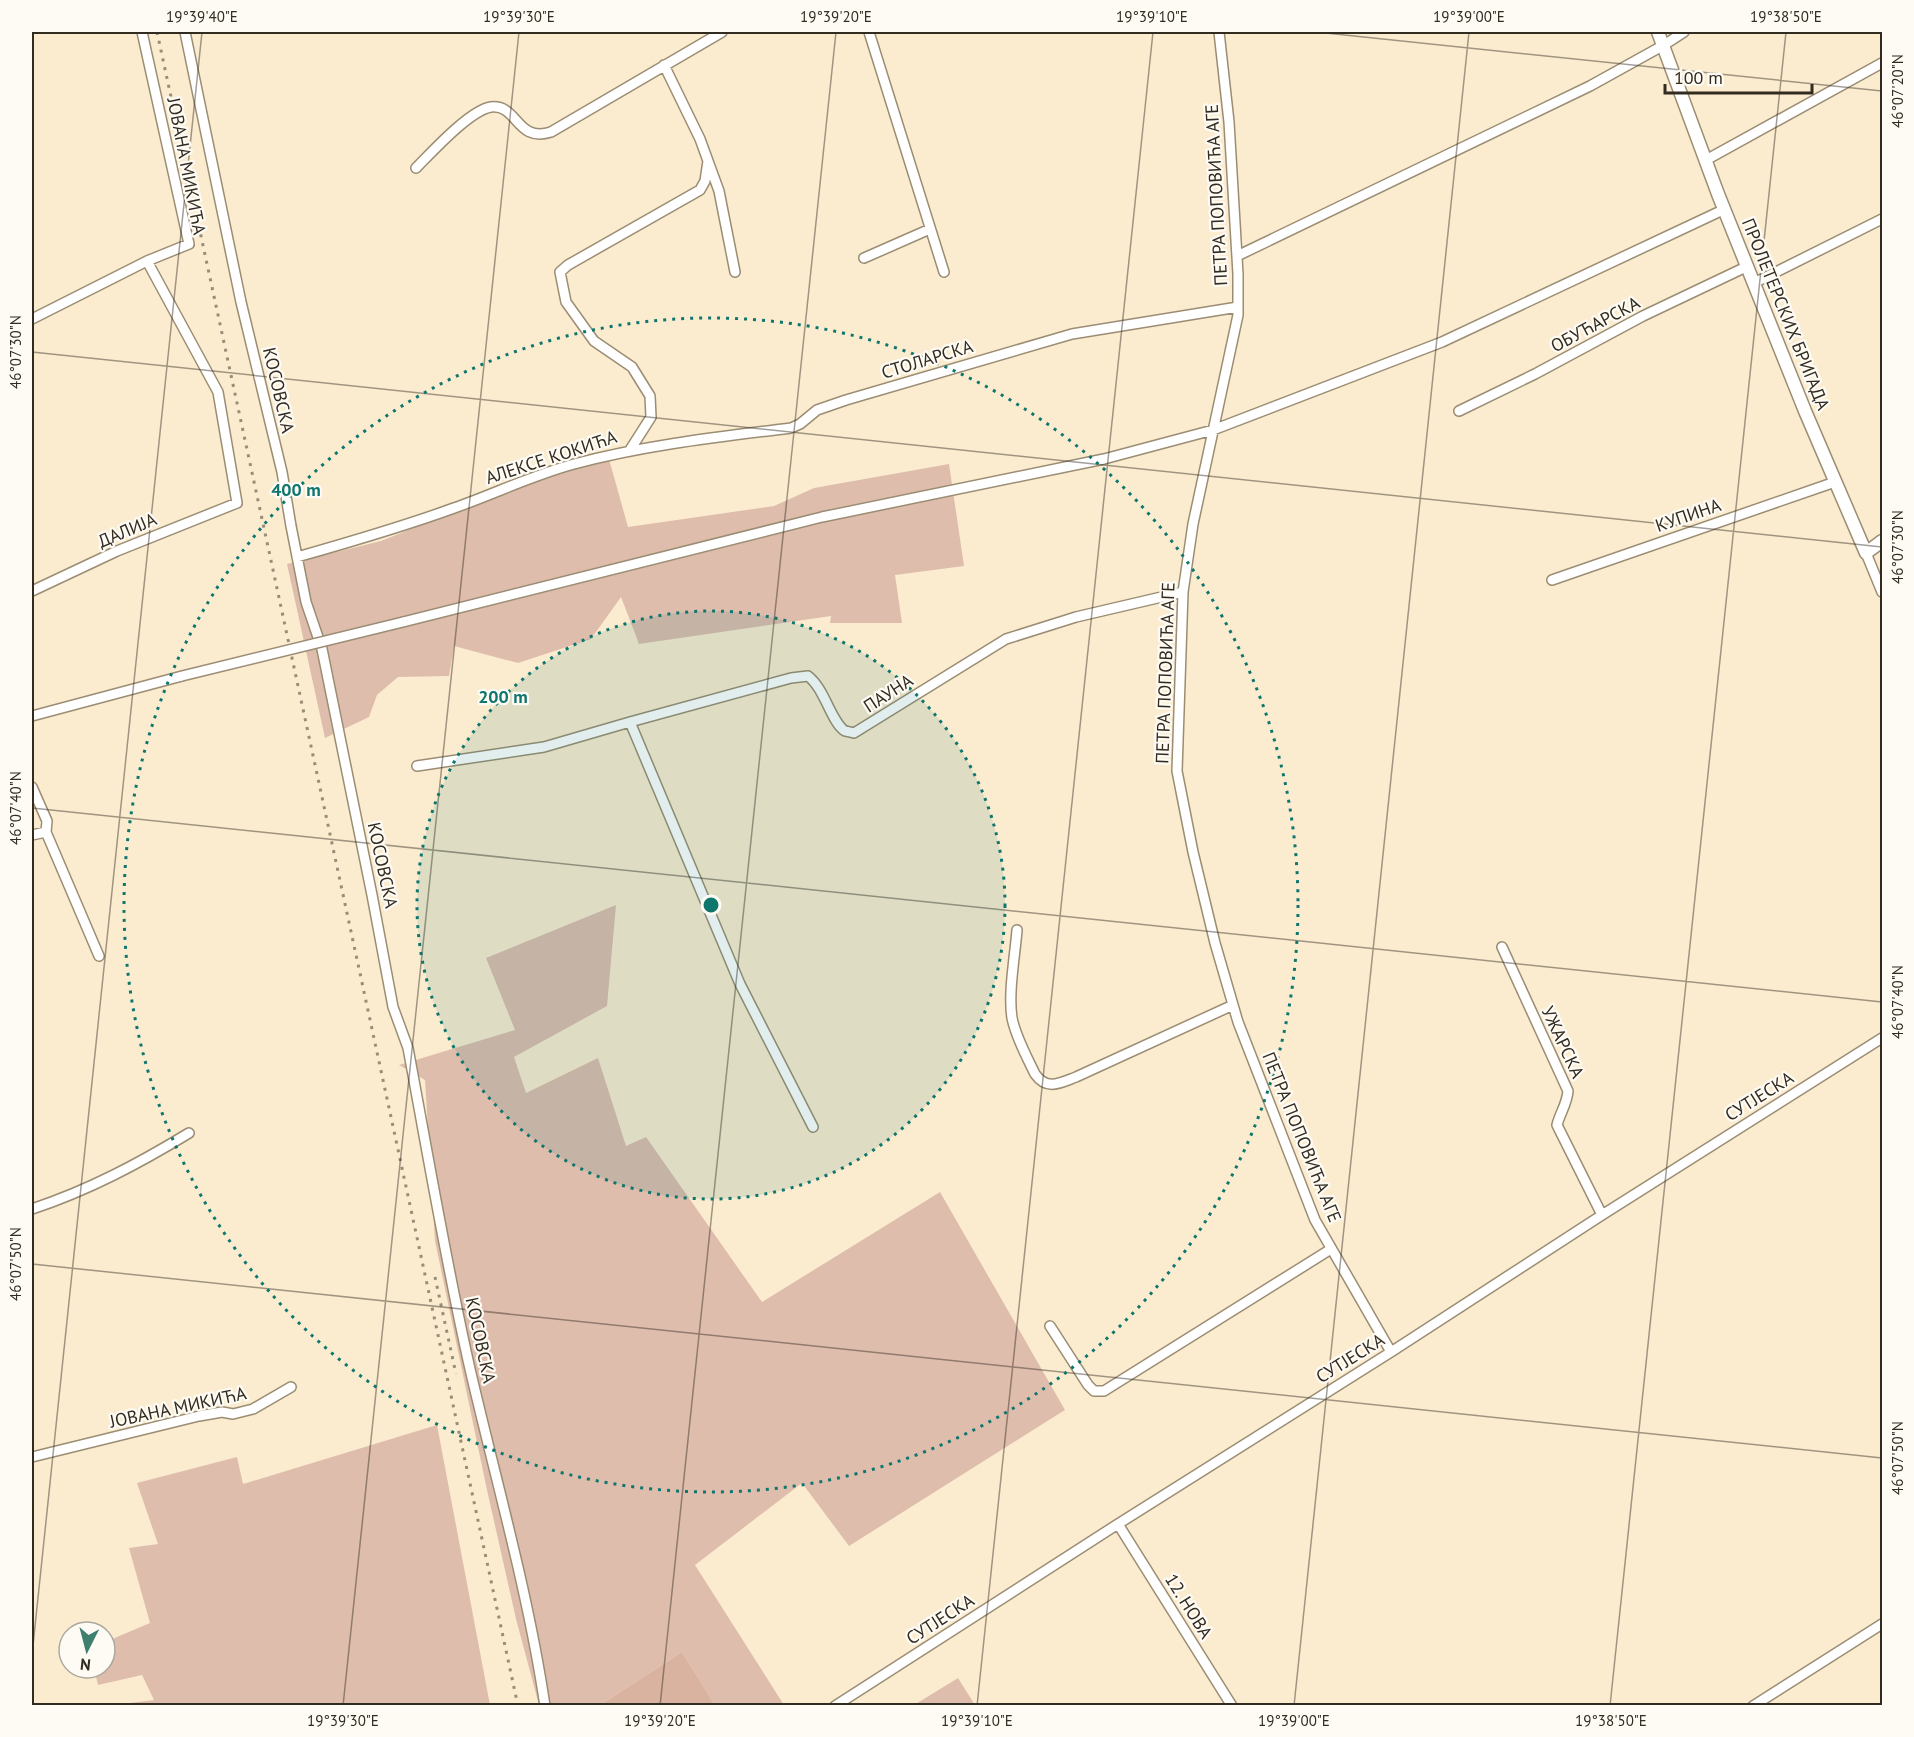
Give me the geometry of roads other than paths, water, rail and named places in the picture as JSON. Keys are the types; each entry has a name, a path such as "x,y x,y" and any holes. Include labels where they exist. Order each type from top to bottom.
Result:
{"street":[{"name":"ЈОВАНА МИКИЋА","path":"32,319 147,261 189,244 142,32"},
{"name":"КОСОВСКА","path":"185,32 241,302 282,472 306,602 322,649 393,1007 408,1048 458,1314 491,1461 515,1553 539,1666 545,1706"},
{"path":"416,168 449,134 481,111 491,107 501,108 531,134 541,135 551,132 722,32"},
{"path":"869,32 944,272"},
{"name":"ПЕТРА ПОПОВИЋА АГЕ","path":"1219,32 1229,122 1238,315 1193,524 1183,592 1177,771 1215,943 1238,1022 1315,1220 1391,1352"},
{"name":"ПРОЛЕТЕРСКИХ БРИГАДА","path":"1658,32 1754,284 1882,592"},
{"path":"1237,256 1590,86 1684,32"},
{"path":"1706,160 1882,63"},
{"path":"664,64 684,102 719,191 735,272"},
{"name":"АЛЕКСЕ КОКИЋА","path":"297,557 456,508 490,493 572,464 630,450 651,417 650,396 632,367 594,341 566,302 560,272 568,265 700,190 705,181 708,161"},
{"path":"32,716 182,676 822,517 1104,459 1213,430 1442,342 1725,210"},
{"path":"1754,284 1882,219"},
{"path":"864,258 930,229"},
{"name":"ДАЛИЈА","path":"32,591 117,551 237,503 218,392 147,261"},
{"name":"ОБУЋАРСКА","path":"1459,411 1535,374 1643,316 1748,266"},
{"name":"СТОЛАРСКА","path":"630,450 791,428 817,411 846,400 1072,334 1238,308"},
{"name":"КУПИНА","path":"1552,580 1835,482"},
{"path":"1866,553 1882,541"},
{"name":"ПАУНА","path":"417,766 544,747 791,678 808,676 815,682 839,724 845,731 854,733 1006,639 1076,617 1183,592"},
{"path":"630,722 740,984 813,1127"},
{"path":"32,787 47,821 46,832 99,956"},
{"path":"32,835 46,832"},
{"path":"1017,930 1011,1003 1012,1017 1035,1074 1039,1080 1048,1085 1059,1084 1076,1077 1233,1005"},
{"name":"УЖАРСКА","path":"1502,947 1568,1091 1567,1104 1560,1112 1557,1125 1602,1215"},
{"name":"СУТЈЕСКА","path":"835,1706 1882,1038"},
{"path":"32,1209 127,1170 189,1133"},
{"path":"1050,1326 1088,1385 1096,1392 1104,1392 1331,1249"},
{"name":"ЈОВАНА МИКИЋА","path":"32,1458 199,1416 222,1412 233,1414 253,1409 291,1387"},
{"name":"12. НОВА","path":"1118,1524 1232,1706"},
{"path":"1753,1706 1882,1624"}],"railway":[{"path":"157,32 518,1706"},
{"path":"435,1277 456,1374"}]}
